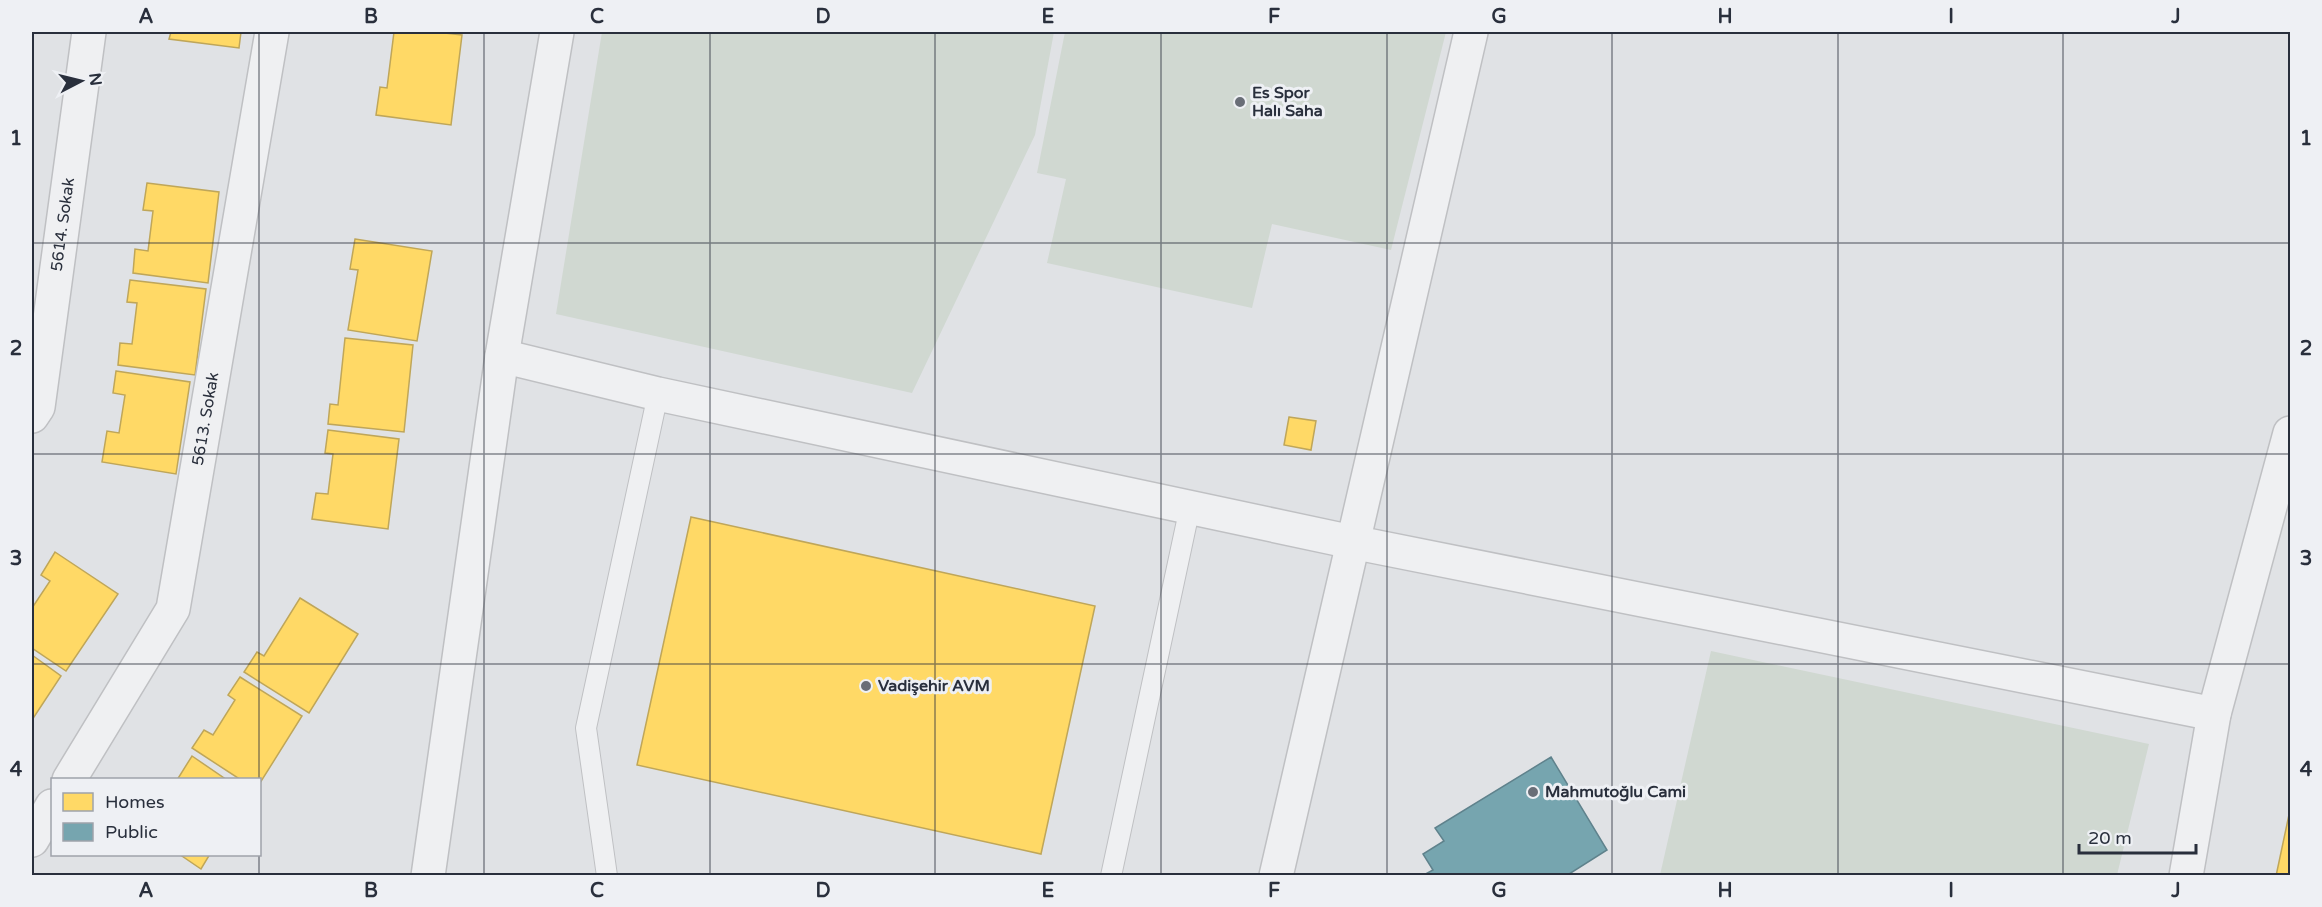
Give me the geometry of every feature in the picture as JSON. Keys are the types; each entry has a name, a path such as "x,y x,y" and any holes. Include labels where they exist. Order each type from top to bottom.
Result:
{"street":[{"name":"5614. Sokak","path":"32,416 38,407 89,32"},
{"name":"5613. Sokak","path":"70,778 173,609 272,32"},
{"path":"428,876 502,356 557,32"},
{"path":"1276,876 1471,32"},
{"path":"502,356 658,394 1353,542 2214,714"},
{"path":"2186,876 2214,714 2290,433"},
{"path":"32,840 51,808"}],"lane":[{"path":"607,876 586,728 658,394"},
{"path":"1111,876 1190,507"}],"shaded area":[{"path":"602,32 1054,32 1035,135 912,393 556,314"},
{"name":"Es Spor Halı Saha","path":"1065,32 1446,32 1391,250 1272,224 1252,308 1047,263 1066,179 1037,173"},
{"path":"1711,651 2149,744 2117,875 1660,875"}],"building: Homes":[{"path":"171,32 241,32 239,48 169,39"},
{"path":"394,32 436,32 462,35 451,125 376,115 380,87 387,88"},
{"path":"147,183 219,192 208,283 133,273 135,249 148,251 153,211 143,210"},
{"path":"355,239 432,251 417,341 348,330 358,270 350,269"},
{"path":"130,280 206,289 195,375 118,365 120,343 132,344 137,303 127,302"},
{"path":"345,338 413,345 404,432 328,424 330,404 338,405"},
{"path":"116,371 190,382 176,474 102,462 107,431 119,433 125,395 113,393"},
{"path":"1289,417 1316,421 1311,450 1284,445"},
{"path":"328,430 399,439 388,529 312,519 316,493 328,494 333,454 325,453"},
{"name":"Vadişehir AVM","path":"691,517 1095,606 1041,854 637,765"},
{"path":"55,552 118,594 66,671 32,648 32,608 50,581 41,575"},
{"path":"300,598 358,634 309,713 244,672 257,652 264,656"},
{"path":"32,655 61,676 32,720"},
{"path":"240,677 302,716 261,781 261,778 238,778 192,748 204,730 213,735 235,700 228,695"},
{"path":"192,756 224,778 178,778"},
{"path":"2290,810 2290,876 2276,876"},
{"path":"182,856 209,856 201,869"}],"building: Public":[{"name":"Mahmutoğlu Cami","path":"1551,757 1607,850 1566,876 1422,876 1433,870 1423,854 1444,841 1435,828"}],"place":[{"name":"Es Spor Halı Saha","path":"1240,102"},
{"name":"Vadişehir AVM","path":"866,686"},
{"name":"Mahmutoğlu Cami","path":"1533,792"}]}
